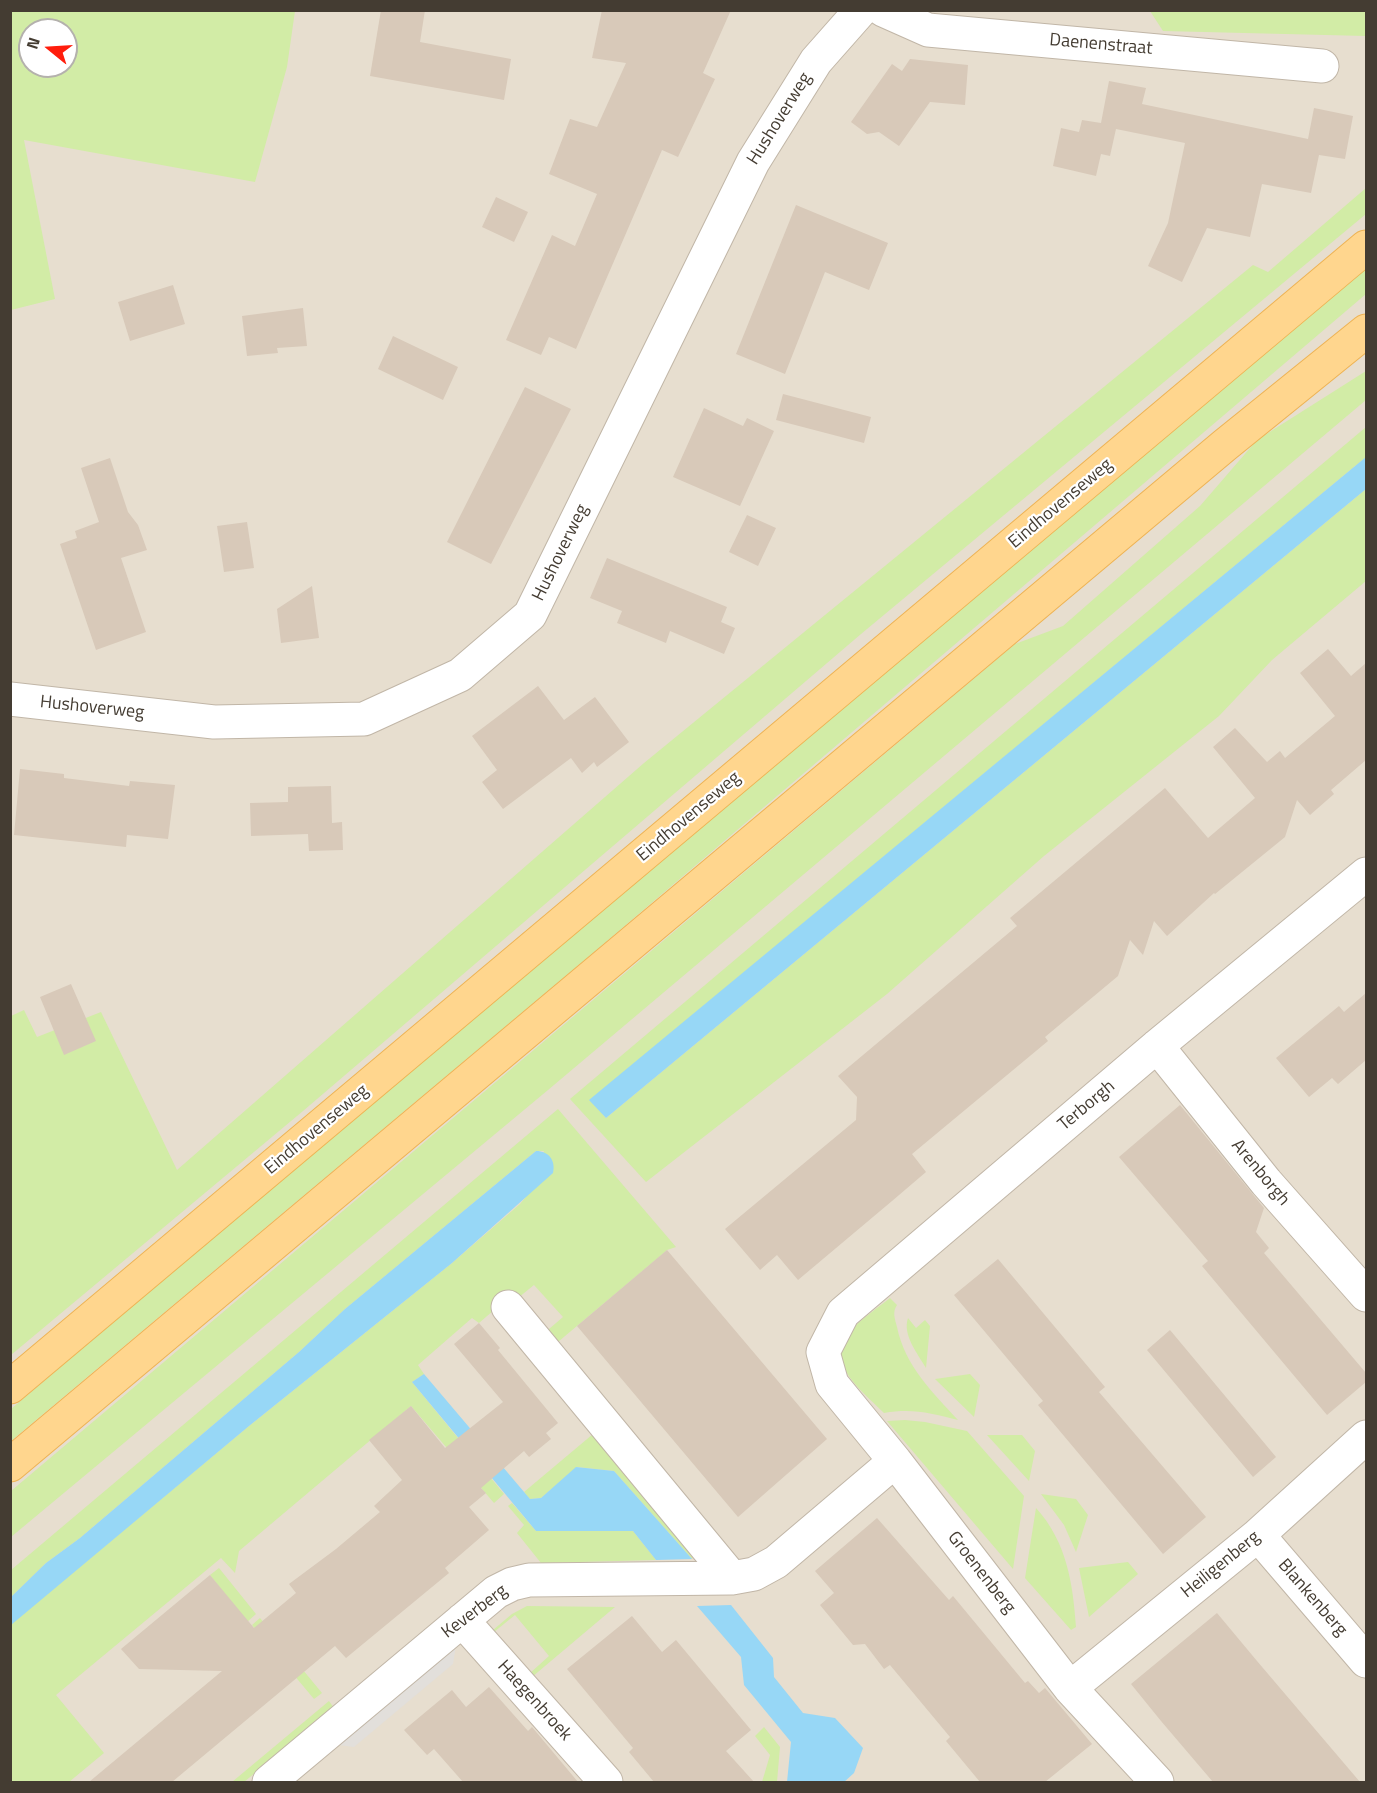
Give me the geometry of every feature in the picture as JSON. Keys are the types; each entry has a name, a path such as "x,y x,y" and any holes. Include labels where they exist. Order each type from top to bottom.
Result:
{"main road":[{"name":"Eindhovenseweg","path":"10,1387 1366,247"},
{"path":"10,1465 1225,445 1366,331"}],"street":[{"name":"Hushoverweg","path":"10,699 214,722 364,719 460,675 530,615 753,162 816,61 861,10"},
{"name":"Daenenstraat","path":"883,10 928,30 1322,66"},
{"name":"Terborgh","path":"823,1352 843,1313 1157,1047 1366,874"},
{"name":"Arenborgh","path":"1157,1047 1266,1182 1366,1295"},
{"path":"507,1307 732,1578"},
{"name":"Groenenberg","path":"823,1352 832,1384 895,1461 1070,1688 1150,1780"},
{"name":"Heiligenberg","path":"1070,1688 1258,1535 1366,1437"},
{"name":"Keverberg","path":"269,1782 496,1592 512,1584 529,1580 732,1578 754,1574 776,1562 895,1461"},
{"name":"Blankenberg","path":"1258,1535 1366,1661"},
{"name":"Haegenbroek","path":"462,1620 606,1782"}],"shaded area":[{"path":"11,11 1366,11 1366,1782 11,1782"},
{"path":"456,1646 453,1664 354,1747 339,1745"}],"green space":[{"path":"10,11 295,11 287,67 255,182 24,140 55,299 11,310"},
{"path":"1150,11 1366,11 1366,36 1163,31"},
{"path":"1366,188 1366,214 861,634 303,1111 11,1355 11,1016 24,1010 37,1037 101,1012 177,1170 644,763 1253,265 1268,272"},
{"path":"1366,262 1366,294 594,952 11,1441 11,1409"},
{"path":"1366,371 1366,400 548,1090 11,1537 11,1491 1015,644 1063,626 1200,506 1257,440"},
{"path":"1366,427 1366,457 590,1100 606,1118 1366,489 1366,581 1272,660 1219,716 1044,856 887,994 646,1182 570,1099"},
{"path":"558,1109 676,1247 667,1250 552,1347 542,1335 563,1317 534,1285 513,1302 508,1298 479,1323 472,1318 418,1365 424,1374 412,1382 504,1494 494,1503 411,1406 239,1551 235,1573 221,1558 56,1695 104,1753 69,1782 11,1782 10,1625 249,1426 452,1263 520,1204 525,1198 544,1151 536,1151 345,1309 299,1352 80,1538 46,1563 11,1597 11,1570"},
{"path":"890,1298 897,1305 895,1318 906,1354 921,1378 958,1420 921,1412 884,1413 858,1388 844,1368 841,1357 842,1346 847,1335"},
{"path":"908,1318 916,1328 925,1320 930,1326 926,1368 909,1338"},
{"path":"970,1374 980,1385 974,1417 935,1379"},
{"path":"905,1420 967,1431 1024,1496 1013,1569 887,1421"},
{"path":"599,1429 699,1548 692,1559 614,1471 577,1467 541,1498 530,1499 524,1492"},
{"path":"987,1435 1022,1435 1035,1451 1029,1481"},
{"path":"1041,1494 1076,1499 1088,1515 1076,1552 1064,1525"},
{"path":"512,1503 536,1531 633,1531 656,1560 541,1563 517,1533 524,1525 508,1506"},
{"path":"1036,1508 1055,1535 1066,1564 1073,1595 1076,1627 1071,1630 1025,1578"},
{"path":"1128,1562 1138,1574 1089,1617 1079,1568"},
{"path":"219,1568 256,1614 247,1622 210,1575"},
{"path":"527,1606 615,1607 532,1677 529,1674 549,1656 515,1615 494,1632 493,1630 512,1614"},
{"path":"260,1618 322,1693 314,1699 252,1625"},
{"path":"329,1701 334,1708 244,1782 232,1782"},
{"path":"764,1727 780,1747 777,1782 762,1782 770,1755 755,1736"}],"water":[{"path":"1366,457 1366,489 606,1118 589,1100"},
{"path":"536,1151 548,1155 553,1164 553,1173 452,1263 249,1426 11,1625 11,1597 46,1563 80,1538 299,1352 345,1309"},
{"path":"424,1374 530,1499 541,1498 576,1467 614,1471 692,1559 656,1560 633,1531 536,1531 412,1382"},
{"path":"731,1605 773,1658 774,1677 803,1713 835,1718 863,1748 854,1773 844,1782 787,1782 791,1742 744,1685 741,1657 697,1606"}],"building":[{"path":"381,10 425,10 420,42 511,59 504,100 370,76"},
{"path":"602,10 731,10 703,73 715,79 678,157 662,150 576,349 549,337 541,355 506,340 552,235 575,246 597,194 549,174 570,119 597,127 626,63 592,58"},
{"path":"910,59 968,65 965,105 930,102 899,146 879,132 867,134 851,122 892,64 902,71"},
{"path":"1109,81 1146,88 1142,104 1308,139 1314,108 1353,116 1345,159 1319,155 1311,193 1262,184 1250,237 1207,228 1182,282 1148,266 1168,223 1185,143 1116,129 1110,156 1101,154 1096,176 1053,166 1061,128 1079,132 1082,120 1101,123"},
{"path":"496,197 528,212 514,242 482,227"},
{"path":"796,205 888,243 869,290 825,272 785,374 736,354"},
{"path":"173,285 185,324 130,341 118,302"},
{"path":"303,308 307,346 277,348 278,353 247,356 242,316"},
{"path":"393,336 458,367 443,400 378,369"},
{"path":"525,387 571,409 491,564 447,542"},
{"path":"783,394 871,417 864,443 776,420"},
{"path":"704,408 743,426 747,418 774,431 740,506 673,477"},
{"path":"110,458 128,512 138,525 147,550 121,558 146,632 96,650 60,544 77,538 75,531 99,522 81,468"},
{"path":"747,515 776,528 758,566 729,552"},
{"path":"247,522 254,568 224,572 217,526"},
{"path":"607,558 727,607 721,622 735,628 724,654 670,631 666,643 617,623 622,611 590,598"},
{"path":"312,586 319,638 281,643 277,609"},
{"path":"1328,649 1351,676 1366,663 1366,760 1331,790 1334,794 1310,815 1297,800 1285,837 1214,893 1167,936 1154,921 1143,955 1130,940 1118,976 1045,1037 1048,1041 912,1154 926,1172 892,1201 798,1280 777,1255 760,1270 725,1229 856,1120 857,1097 838,1076 1017,926 1010,918 1165,788 1208,838 1255,798 1213,747 1235,728 1267,762 1280,751 1285,758 1335,716 1300,673"},
{"path":"538,686 564,720 595,697 629,742 597,767 594,762 582,773 571,758 503,809 482,782 497,770 472,736"},
{"path":"20,769 64,774 64,778 129,786 130,781 175,785 168,839 127,835 126,847 14,835"},
{"path":"331,786 332,823 342,822 343,850 309,851 308,834 251,836 250,803 288,802 288,787"},
{"path":"71,984 96,1041 64,1055 40,997"},
{"path":"1366,993 1366,1060 1338,1084 1332,1078 1309,1097 1276,1058 1339,1006 1344,1012"},
{"path":"1180,1105 1264,1208 1256,1232 1269,1248 1264,1253 1366,1373 1366,1382 1327,1415 1202,1266 1208,1261 1119,1157"},
{"path":"667,1250 827,1439 738,1517 577,1326"},
{"path":"998,1259 1105,1387 1099,1392 1206,1517 1163,1554 1038,1405 1043,1401 954,1295"},
{"path":"479,1323 500,1348 498,1350 558,1423 546,1433 551,1439 529,1457 524,1451 481,1488 486,1493 469,1507 489,1530 445,1568 449,1573 346,1658 335,1646 172,1782 89,1782 222,1671 139,1669 121,1649 210,1575 254,1628 296,1593 289,1584 380,1512 374,1506 402,1480 369,1440 411,1406 445,1448 503,1402 454,1344"},
{"path":"1170,1330 1276,1457 1253,1477 1147,1350"},
{"path":"877,1518 949,1600 953,1596 1025,1683 1028,1681 1039,1693 1045,1688 1092,1744 1045,1782 980,1782 946,1741 950,1737 890,1665 884,1669 865,1644 853,1645 820,1605 834,1593 815,1571"},
{"path":"1217,1613 1360,1782 1213,1782 1161,1721 1131,1684"},
{"path":"632,1616 662,1652 676,1640 751,1730 726,1751 754,1782 654,1782 629,1752 633,1748 567,1669"},
{"path":"489,1687 528,1731 532,1727 578,1782 463,1782 434,1749 427,1755 404,1730 452,1690 466,1707"}]}
